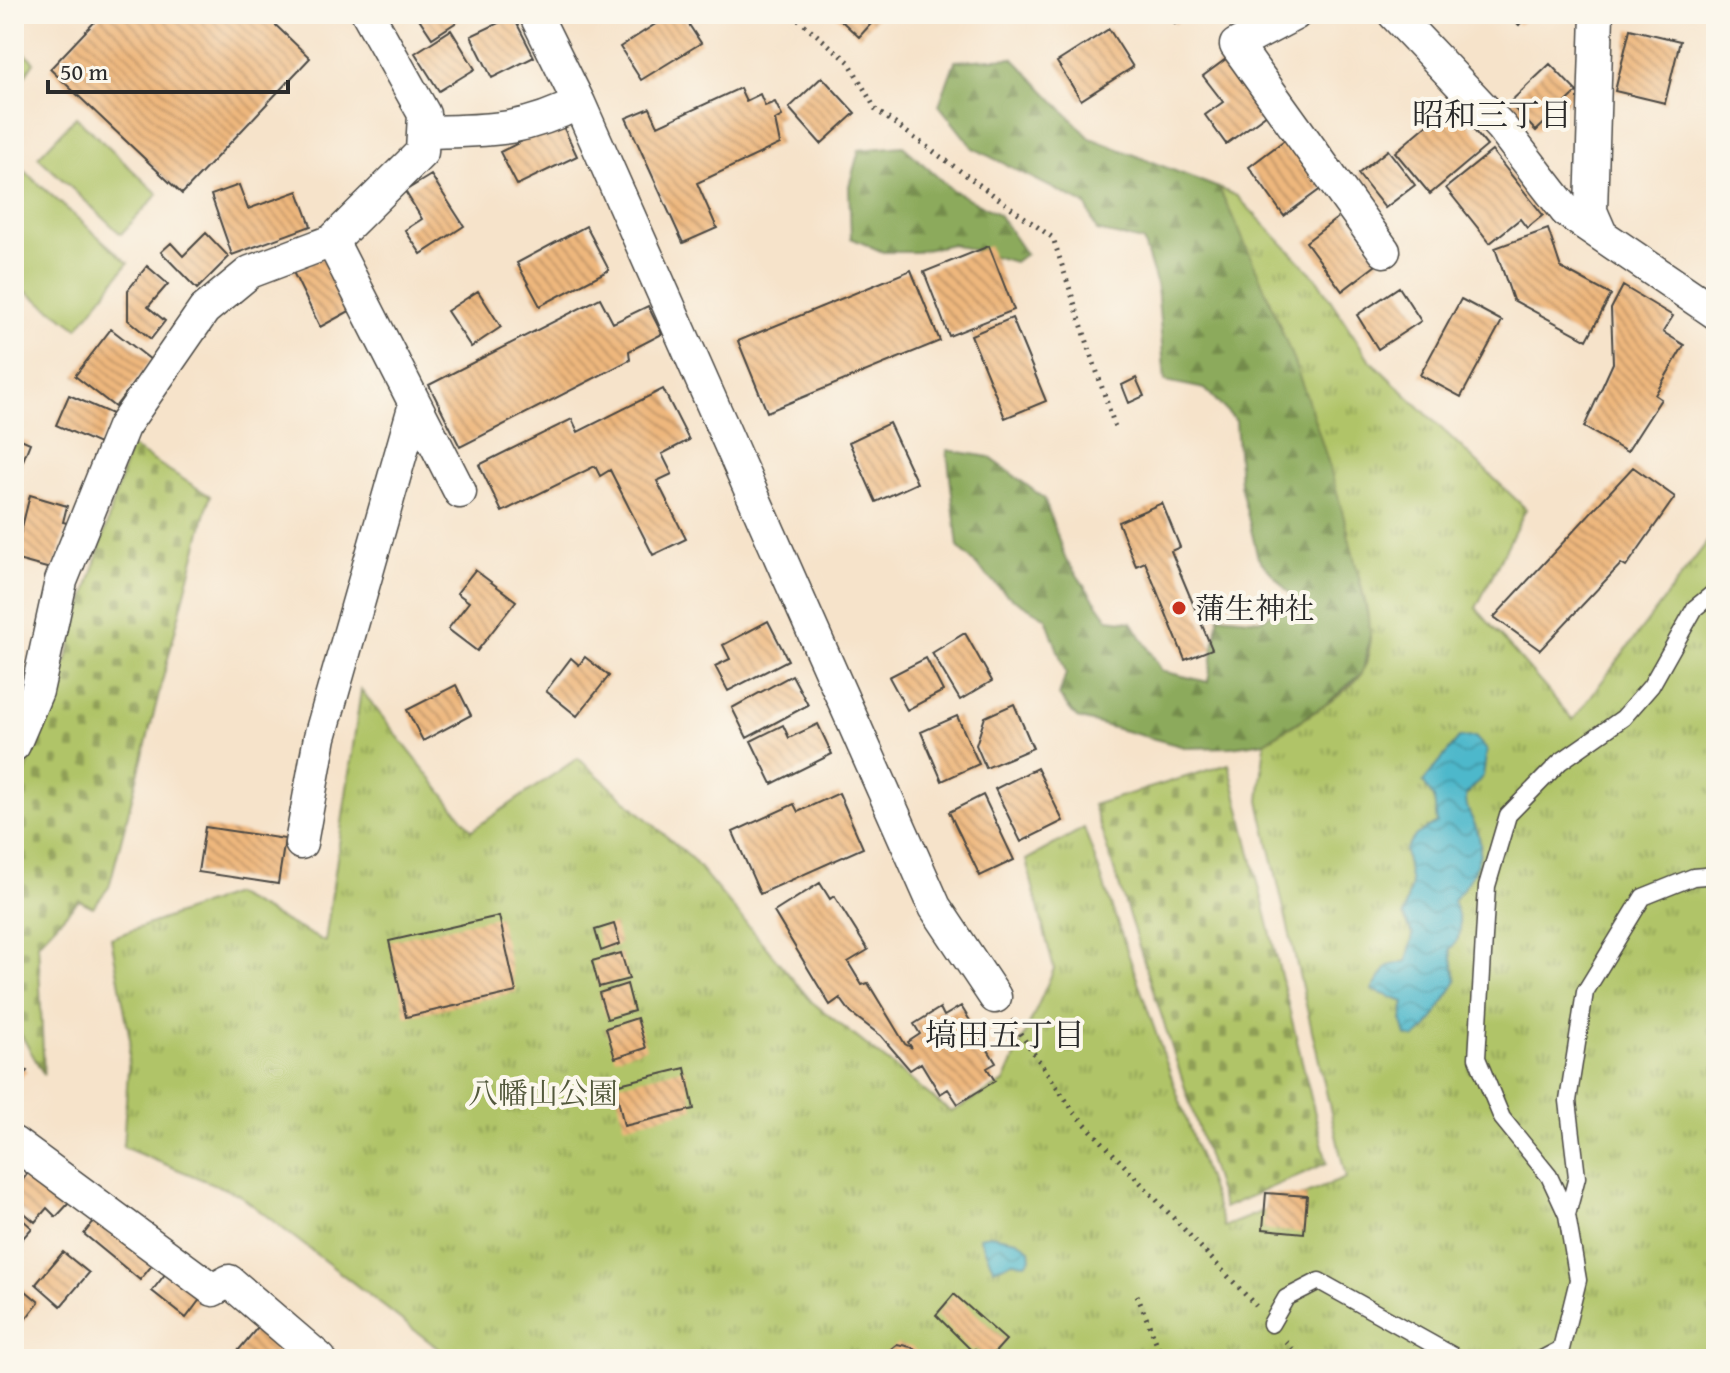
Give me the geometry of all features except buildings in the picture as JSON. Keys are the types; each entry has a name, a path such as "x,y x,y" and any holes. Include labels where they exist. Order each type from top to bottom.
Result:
{"street":[{"path":"14,745 37,691 61,581 123,427 204,310 250,272 332,241 422,152 424,114 368,14"},
{"path":"535,14 579,103 935,907 995,997"},
{"path":"1295,14 1236,45 1384,251"},
{"path":"1394,14 1501,127 1566,211 1716,313"},
{"path":"1597,14 1591,211 1601,234"},
{"path":"423,132 508,130 555,116 579,103"},
{"path":"332,241 460,492"},
{"path":"301,843 320,737 415,404"},
{"path":"14,1143 213,1290 229,1281 320,1359"}],"lane":[{"path":"1542,1359 1561,1349 1578,1280 1567,1215 1549,1176 1502,1118 1477,1058 1487,886 1508,815 1560,762 1623,718 1651,686 1695,608 1716,591"},
{"path":"1567,1215 1577,1177 1568,1101 1585,992 1643,897 1693,877 1716,875"},
{"path":"1271,1324 1286,1298 1319,1281 1459,1359"}],"path":[{"path":"792,14 849,62 876,110 1053,238 1116,430"},
{"path":"995,997 1074,1112 1244,1291"},
{"path":"1137,1295 1163,1359"}],"green space":[{"path":"14,41 34,62 14,92"},
{"path":"1013,58 1090,138 1219,188 1256,265 1303,379 1342,503 1371,630 1363,672 1325,705 1265,742 1188,748 1077,718 1059,696 1066,673 1046,618 1007,595 958,547 947,450 989,457 1044,498 1065,558 1108,619 1132,622 1162,671 1208,682 1219,616 1262,620 1293,597 1258,558 1240,484 1236,421 1205,389 1165,381 1157,286 1143,241 1097,231 1086,205 973,148 939,105 955,61"},
{"path":"76,117 158,194 121,234 38,157"},
{"path":"903,146 952,190 998,214 1026,254 1014,262 952,244 916,252 883,252 851,238 849,186 859,150"},
{"path":"14,162 128,263 78,328 19,287 14,290"},
{"name":"八幡山公園","path":"1219,188 1237,196 1316,278 1369,359 1526,509 1476,608 1573,720 1708,541 1716,547 1716,1359 452,1359 238,1194 123,1147 130,1039 111,938 233,894 325,942 361,690 472,830 578,758 692,859 812,1002 951,1112 1004,1082 1054,969 1026,860 1084,828 1224,1227 1346,1178 1259,801 1265,742 1318,710 1357,680 1368,658 1370,629 1342,510 1313,416 1279,324"},
{"path":"130,446 210,496 109,887 93,907 79,900 38,943 44,1075 14,1022 14,803 66,662"},
{"path":"1229,764 1327,1163 1224,1208 1093,805"}],"water":[{"path":"1475,737 1487,750 1483,776 1466,795 1466,801 1478,831 1480,846 1474,872 1453,901 1460,926 1458,938 1450,949 1457,981 1427,1028 1415,1038 1406,1036 1402,1022 1404,1002 1372,990 1388,966 1407,961 1413,935 1403,916 1411,885 1405,850 1416,835 1437,823 1434,798 1423,782 1459,738"},
{"path":"990,1235 1017,1240 1030,1249 1031,1258 1026,1263 1012,1262 994,1269 979,1237"}],"place":[{"name":"蒲生神社","path":"1179,608"}],"district":[{"name":"昭和三丁目","path":"1492,114"},
{"name":"塙田五丁目","path":"1005,1034"}]}
